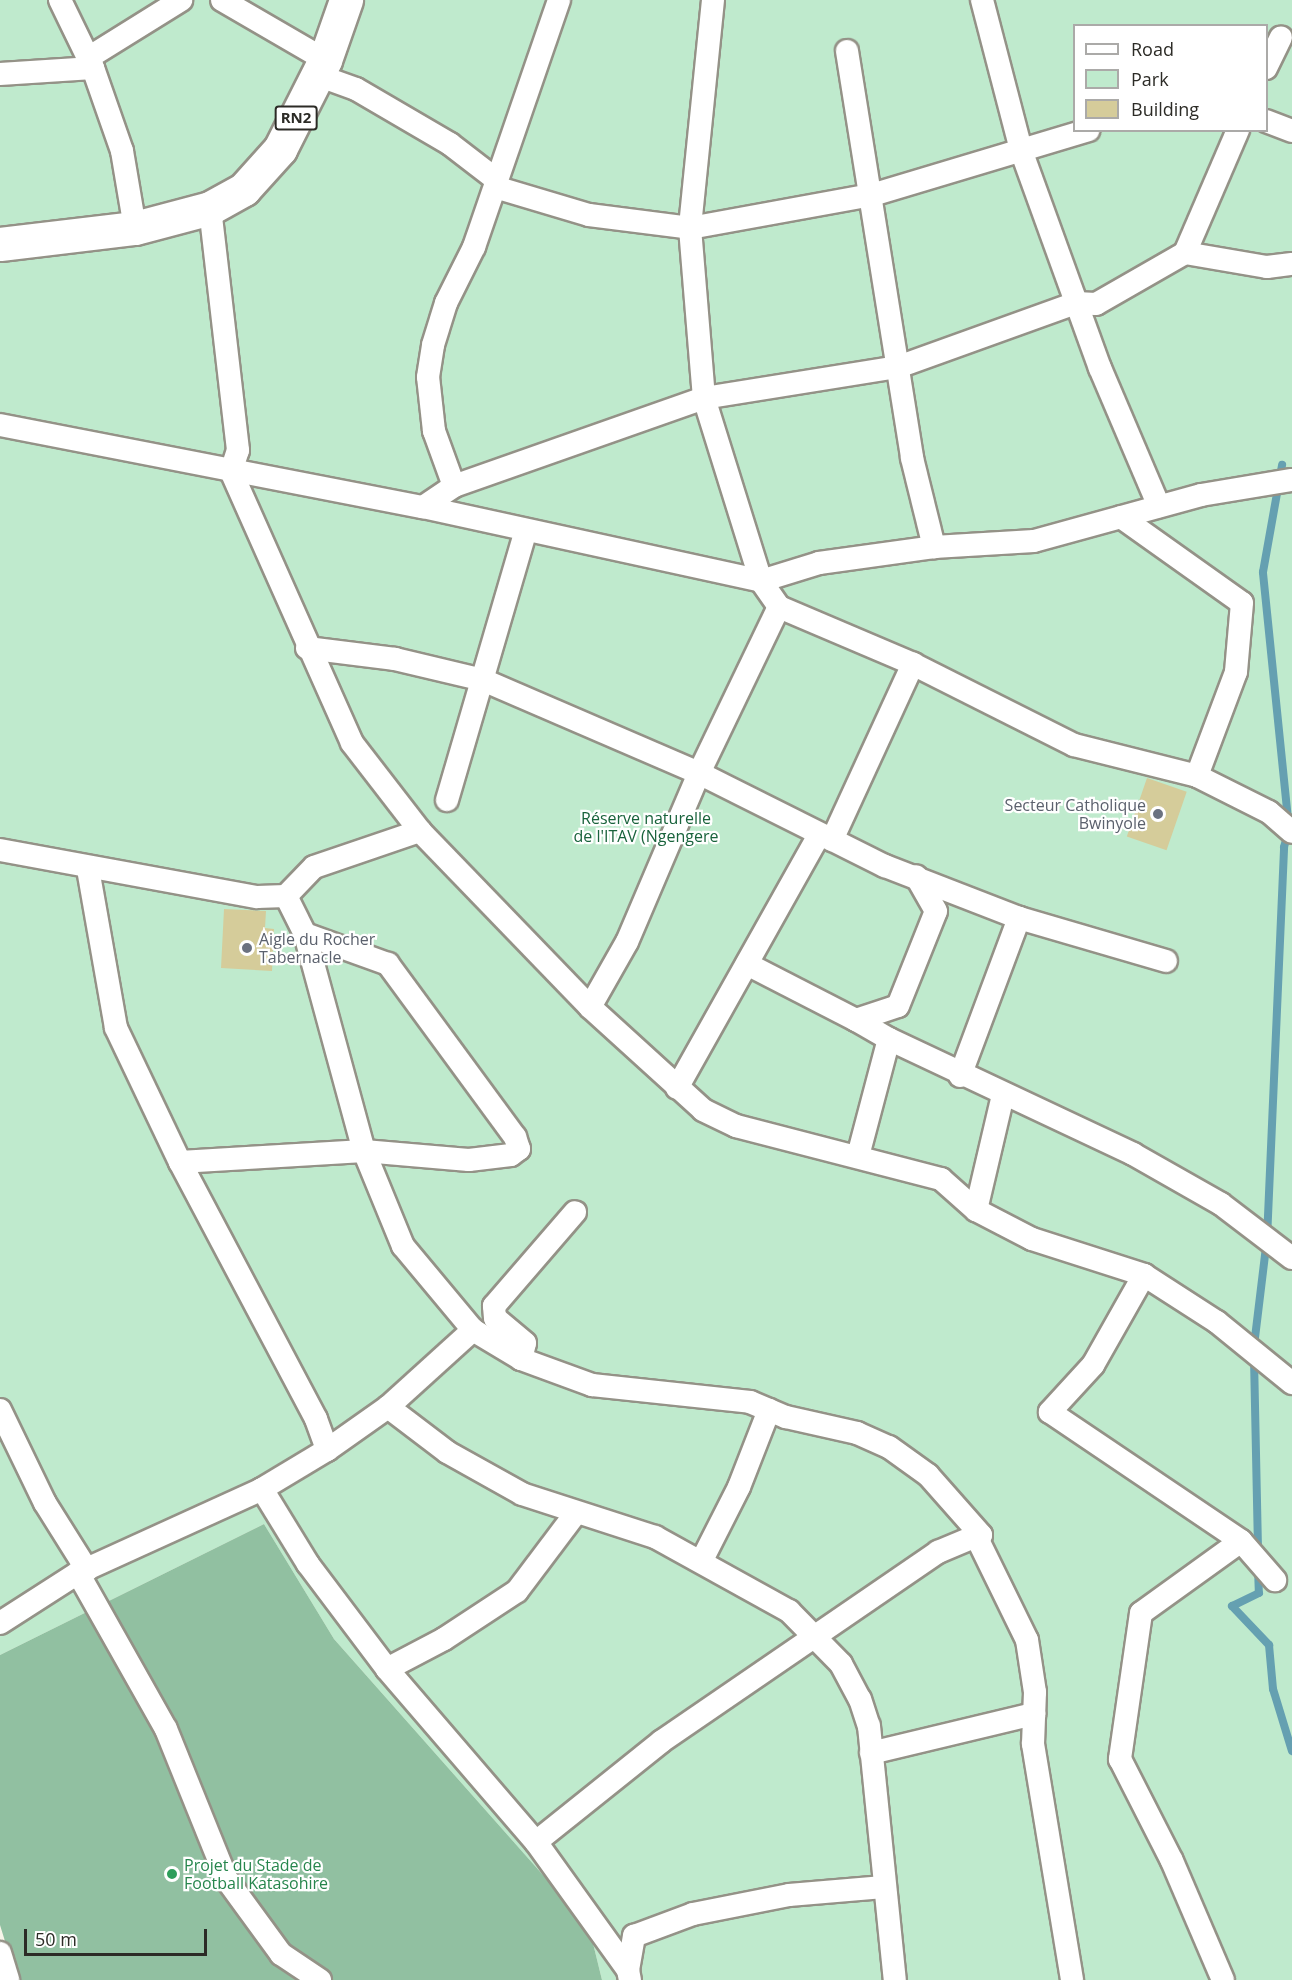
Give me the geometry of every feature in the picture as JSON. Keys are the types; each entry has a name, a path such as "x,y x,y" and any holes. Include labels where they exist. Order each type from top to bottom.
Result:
{"highway":[{"name":"RN2","path":"0,244 135,228 210,208 244,189 280,149 321,67 346,0"}],"street":[{"path":"60,0 90,63 122,150 135,228"},
{"path":"0,74 90,63 180,0"},
{"path":"222,0 321,67 450,144 496,183 589,215 690,228 872,195 1081,132"},
{"path":"454,486 434,432 428,377 446,303 474,248 559,0"},
{"path":"713,0 690,228 704,398 761,581 779,607 913,664 1074,746 1197,776 1284,825"},
{"path":"982,0 1021,150 1076,303 1159,506"},
{"path":"1268,63 1280,36"},
{"path":"847,51 872,195 912,458 934,547"},
{"path":"1268,122 1292,131"},
{"path":"423,507 454,486 704,398 898,367 1076,303 1095,304 1185,253 1237,132"},
{"path":"210,208 238,450 231,471 307,648 352,743 420,831 590,1007 703,1110 736,1126 941,1179 976,1210 1032,1239 1144,1275 1217,1322 1292,1383"},
{"path":"1185,253 1267,267 1292,264"},
{"path":"0,425 423,507 761,581 819,562 934,547 1034,540 1159,506 1289,482"},
{"path":"1121,517 1242,603 1236,672 1197,776"},
{"path":"447,800 526,530"},
{"path":"590,1007 627,942 699,773 779,607"},
{"path":"307,648 395,659 483,680 699,773 825,837 916,876 1019,918 1166,961"},
{"path":"677,1088 747,964 825,837 913,664"},
{"path":"0,850 88,869 257,897 286,896 314,867 420,831"},
{"path":"88,869 116,1028 180,1162 316,1419 327,1450"},
{"path":"856,1020 898,1006 936,911 916,876"},
{"path":"286,896 305,934 364,1151 403,1246 473,1330 521,1359 592,1385 691,1393 750,1402 769,1410 857,1433 889,1447 949,1494 981,1534 938,1552 662,1742 536,1842"},
{"path":"960,1076 1019,918"},
{"path":"180,1162 364,1151 469,1160 511,1155 519,1149 515,1137 388,964 305,934"},
{"path":"747,964 960,1076 1133,1154 1221,1204 1292,1258"},
{"path":"858,1156 889,1040"},
{"path":"976,1210 1003,1095"},
{"path":"521,1359 525,1342 495,1318 494,1306 576,1212"},
{"path":"1144,1275 1093,1365 1050,1412 1241,1541 1275,1580"},
{"path":"0,1623 83,1571 262,1489 327,1450 388,1407 473,1330"},
{"path":"388,1407 447,1452 522,1494 575,1514 655,1538 702,1560 789,1611 841,1664 860,1699 871,1753 895,1980"},
{"path":"0,1410 45,1503 166,1729 227,1880 281,1954 320,1980"},
{"path":"702,1560 739,1487 769,1410"},
{"path":"262,1489 308,1564 387,1669 536,1842 629,1975"},
{"path":"387,1669 444,1639 517,1591 575,1514"},
{"path":"976,1536 1027,1640 1034,1714 1033,1744 1072,1980"},
{"path":"1223,1980 1172,1861 1120,1759 1141,1613 1241,1541"},
{"path":"871,1753 1034,1714"},
{"path":"629,1975 634,1935 693,1914 789,1895 884,1887"},
{"path":"0,1953 8,1980"}],"green space":[{"name":"Réserve naturelle de l'ITAV (Ngengere","path":"0,0 1292,0 1292,1980 602,1980 589,1927 334,1639 264,1524 0,1655"},
{"path":"264,1524 334,1639 589,1927 602,1980 17,1980 0,1925 0,1655"}],"building":[{"name":"Secteur Catholique Bwinyole","path":"1147,778 1187,792 1167,850 1127,837"},
{"name":"Aigle du Rocher Tabernacle","path":"224,909 266,911 265,928 274,929 272,971 221,968"}],"waterway":[{"path":"1254,1346 1267,1239 1284,847 1289,829 1263,572 1282,465"},
{"path":"1254,1358 1258,1553"},
{"path":"1258,1568 1259,1593 1232,1606 1269,1645 1273,1689 1292,1751"}],"place":[{"name":"Secteur Catholique Bwinyole","path":"1158,814"},
{"name":"Aigle du Rocher Tabernacle","path":"247,948"},
{"name":"Projet du Stade de Football Katasohire","path":"172,1874"}]}
